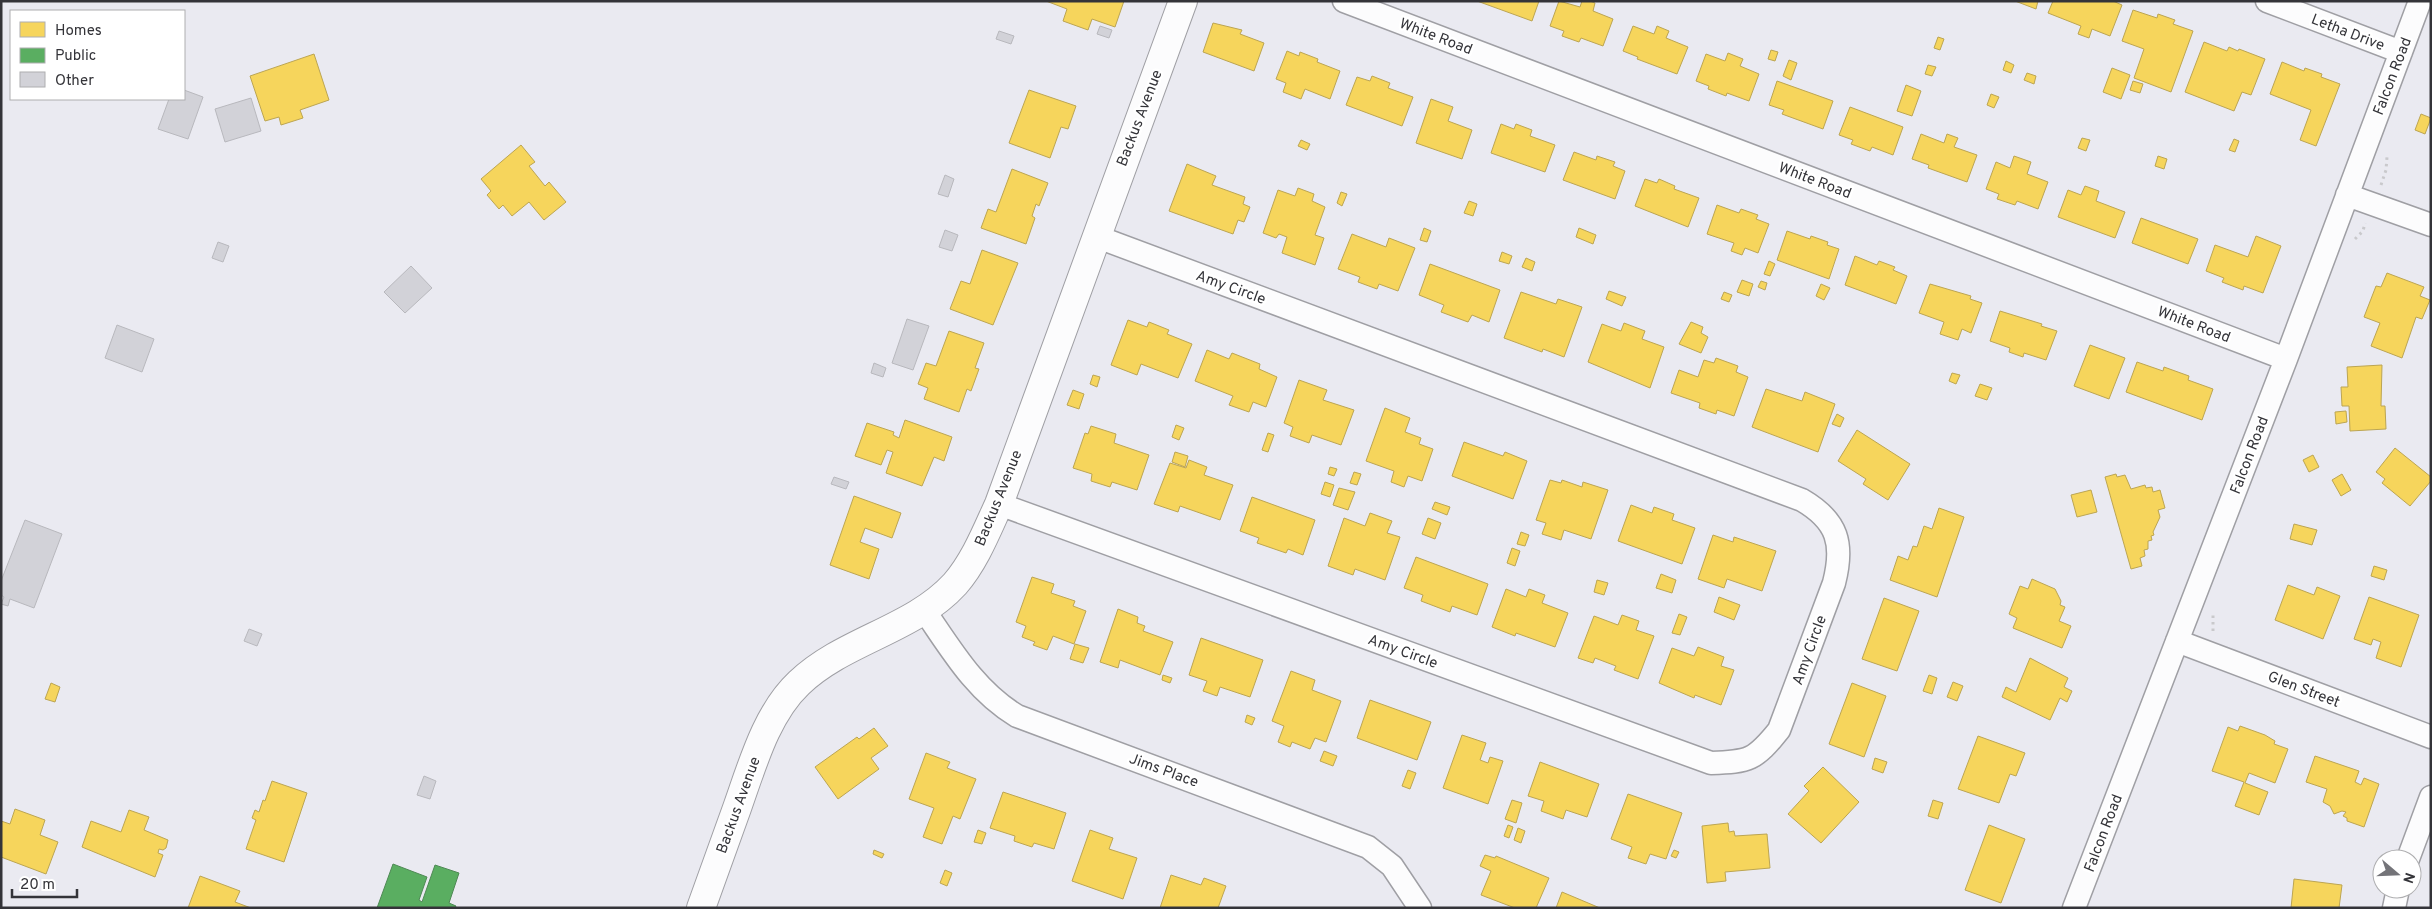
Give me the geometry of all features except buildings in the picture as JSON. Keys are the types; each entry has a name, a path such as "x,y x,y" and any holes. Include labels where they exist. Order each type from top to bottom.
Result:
{"street":[{"name":"Backus Avenue","path":"701,908 752,765 773,718 798,684 832,657 924,610 955,583 979,546 999,504 1095,236 1183,1"},
{"name":"White Road","path":"1344,1 2286,359"},
{"name":"Letha Drive","path":"2267,1 2401,52"},
{"name":"Falcon Road","path":"2074,908 2286,359 2420,1"},
{"path":"2348,195 2431,225"},
{"name":"Amy Circle","path":"999,504 1712,763 1742,762 1765,748 1779,730 1834,583 1839,562 1838,544 1831,525 1820,510 1802,500 1095,236"},
{"name":"Jims Place","path":"924,610 963,667 997,704 1017,716 1368,847 1392,866 1420,908"},
{"name":"Glen Street","path":"2176,641 2431,737"},
{"path":"2412,849 2431,797"}]}
